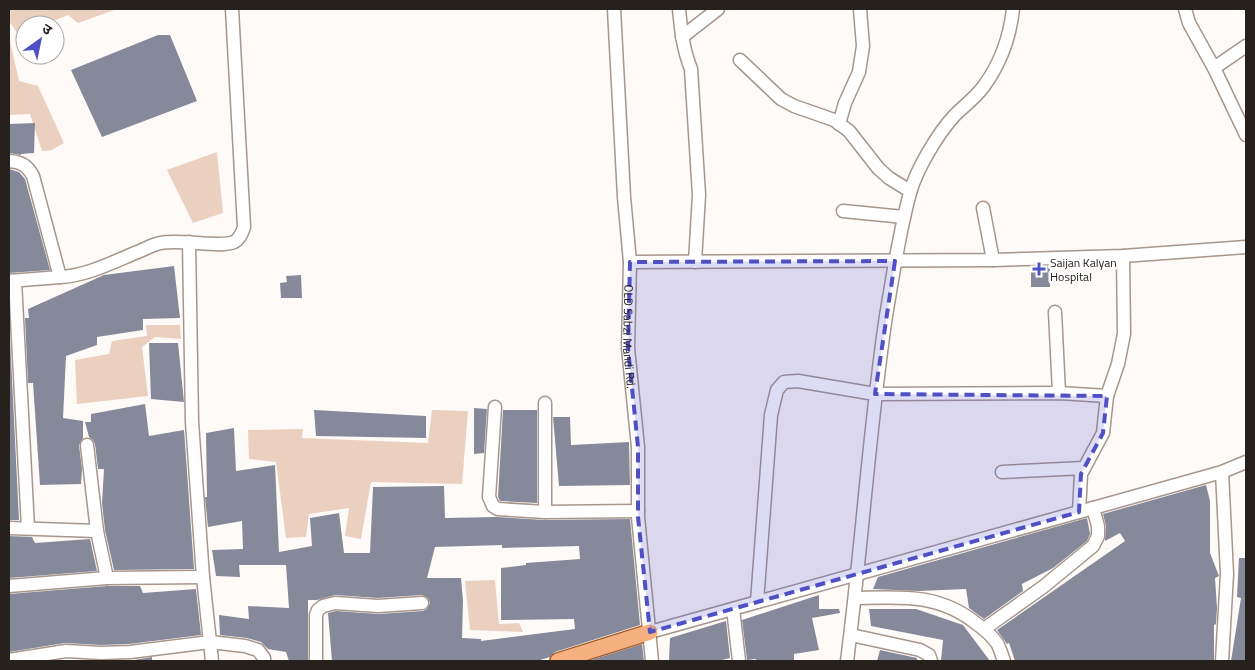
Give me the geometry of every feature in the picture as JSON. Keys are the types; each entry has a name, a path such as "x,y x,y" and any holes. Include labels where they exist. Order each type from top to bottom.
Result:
{"main road":[{"path":"558,661 650,632"}],"street":[{"path":"28,528 12,281 68,276 161,243 224,244 234,242 242,234 244,226 232,9"},
{"name":"OLD Sabzi Mandi Rd.","path":"614,9 624,197 630,262 628,348 638,447 638,511 652,661"},
{"path":"679,9 682,37 690,69 699,196 695,262"},
{"path":"682,37 718,9"},
{"path":"839,124 845,103 858,72 863,46 860,9"},
{"path":"847,661 856,598 875,394 895,261 910,191 944,127 984,87 1004,49 1012,22 1013,9"},
{"path":"1185,9 1189,22 1246,133"},
{"path":"1214,68 1246,46"},
{"path":"740,60 781,99 794,106 834,120 850,132 878,168 889,178 910,191"},
{"path":"9,161 21,162 26,165 33,176 60,277"},
{"path":"983,208 993,260"},
{"path":"843,211 904,216"},
{"path":"189,242 192,422 203,577 212,661"},
{"path":"630,262 993,260 1123,256 1246,247"},
{"path":"1079,512 1081,474 1103,433 1107,396 1118,364 1124,334 1123,256"},
{"path":"1055,312 1059,393"},
{"path":"757,602 771,415 777,390 784,382 798,381 875,394 1059,393 1107,396"},
{"path":"545,403 545,512"},
{"path":"495,407 489,497 493,506 498,509 545,512 638,511"},
{"path":"87,445 96,531 107,578"},
{"path":"650,632 1222,472 1246,462"},
{"path":"1002,472 1084,468"},
{"path":"1222,472 1227,574 1222,661"},
{"path":"984,630 1043,587 1093,546 1098,536 1098,526 1093,508"},
{"path":"9,528 96,531"},
{"path":"9,586 107,578 203,577"},
{"path":"856,598 908,597 933,600 952,607 970,618 997,643 1004,661"},
{"path":"316,661 316,615 323,606 335,603 378,606 422,604"},
{"path":"733,609 739,661"},
{"path":"850,635 920,650 929,654 931,661"},
{"path":"9,660 66,651 101,657 210,642 245,646 258,650 264,661"}],"highlighted area":[{"path":"895,261 875,394 1107,396 1103,433 1081,474 1079,512 650,632 638,517 638,447 628,348 630,262"}],"shaded area":[{"path":"117,9 78,23 68,15 15,15 15,30 9,21 9,10"},
{"path":"9,37 19,81 38,86 64,143 52,150 42,151 30,114 9,115"},
{"path":"217,152 223,213 193,223 167,170"},
{"path":"146,325 180,325 181,339 155,337 142,347 148,396 77,404 75,360 109,354 112,341 147,336"},
{"path":"432,410 468,411 462,484 371,482 361,539 345,536 349,508 309,514 306,537 286,538 276,462 249,459 248,430 303,429 302,438 428,443"},
{"path":"495,580 499,624 519,623 523,632 470,630 465,581"}],"building":[{"path":"158,35 170,35 197,101 102,137 71,70"},
{"path":"35,123 34,153 21,155 9,153 9,124"},
{"path":"9,169 19,172 25,179 50,270 9,273"},
{"path":"174,266 180,318 143,319 143,330 97,337 97,345 66,356 63,418 83,421 83,438 79,445 82,469 81,484 40,485 33,383 28,383 25,318 29,318 28,309 104,275"},
{"path":"1050,266 1050,287 1031,287 1031,267"},
{"path":"301,275 302,298 281,298 280,283 287,282 286,276"},
{"path":"9,319 19,520 9,520"},
{"path":"149,343 178,343 184,402 151,399"},
{"path":"145,404 149,436 184,430 194,569 114,570 105,530 102,503 104,469 98,469 95,444 89,437 85,422 91,422 91,414"},
{"path":"474,408 487,409 484,453 474,454"},
{"path":"314,410 426,416 426,438 316,436"},
{"path":"503,410 537,410 537,503 500,501 498,497"},
{"path":"553,417 570,417 571,445 629,442 630,485 559,486"},
{"path":"234,428 236,471 275,465 279,552 312,546 310,518 339,513 344,553 370,553 373,487 444,486 445,518 630,519 640,625 555,652 550,657 537,661 332,661 328,613 336,611 378,614 423,611 427,609 430,603 428,598 422,595 378,598 335,595 317,600 308,600 308,661 289,661 286,652 268,649 261,642 247,638 220,635 219,615 249,619 248,606 289,608 286,565 239,565 240,577 216,576 212,550 243,549 242,521 208,527 205,497 207,497 206,433","holes":["502,545 502,548 579,546 580,559 526,563 526,565 501,568 501,620 574,619 575,629 481,641 481,639 462,638 463,601 461,578 427,578 435,547"]},
{"path":"1206,485 1210,501 1210,553 1219,576 1215,578 1217,608 1216,624 1214,625 1214,660 1015,661 1009,643 1007,644 997,630 1125,541 1120,533 1105,541 1106,526 1103,514"},
{"path":"1087,518 1090,534 1087,541 1053,568 1022,584 1023,591 984,619 969,608 966,589 919,591 873,589 878,577"},
{"path":"9,536 32,537 35,543 90,539 97,571 9,578"},
{"path":"1239,558 1245,558 1246,661 1231,661 1241,598 1237,597"},
{"path":"107,586 140,586 143,593 196,589 201,635 129,644 65,643 9,652 9,594"},
{"path":"819,595 819,609 839,609 840,613 812,618 819,650 794,654 794,661 747,660 742,620"},
{"path":"869,609 916,609 963,625 990,661 941,661 943,640 871,626"},
{"path":"726,621 730,658 718,661 669,661 670,638"},
{"path":"642,644 644,661 588,661"},
{"path":"880,650 917,658 917,661 877,661"},
{"path":"152,657 152,661 134,661 134,660"}],"place":[{"name":"Saijan Kalyan Hospital","path":"1039,269"}]}
